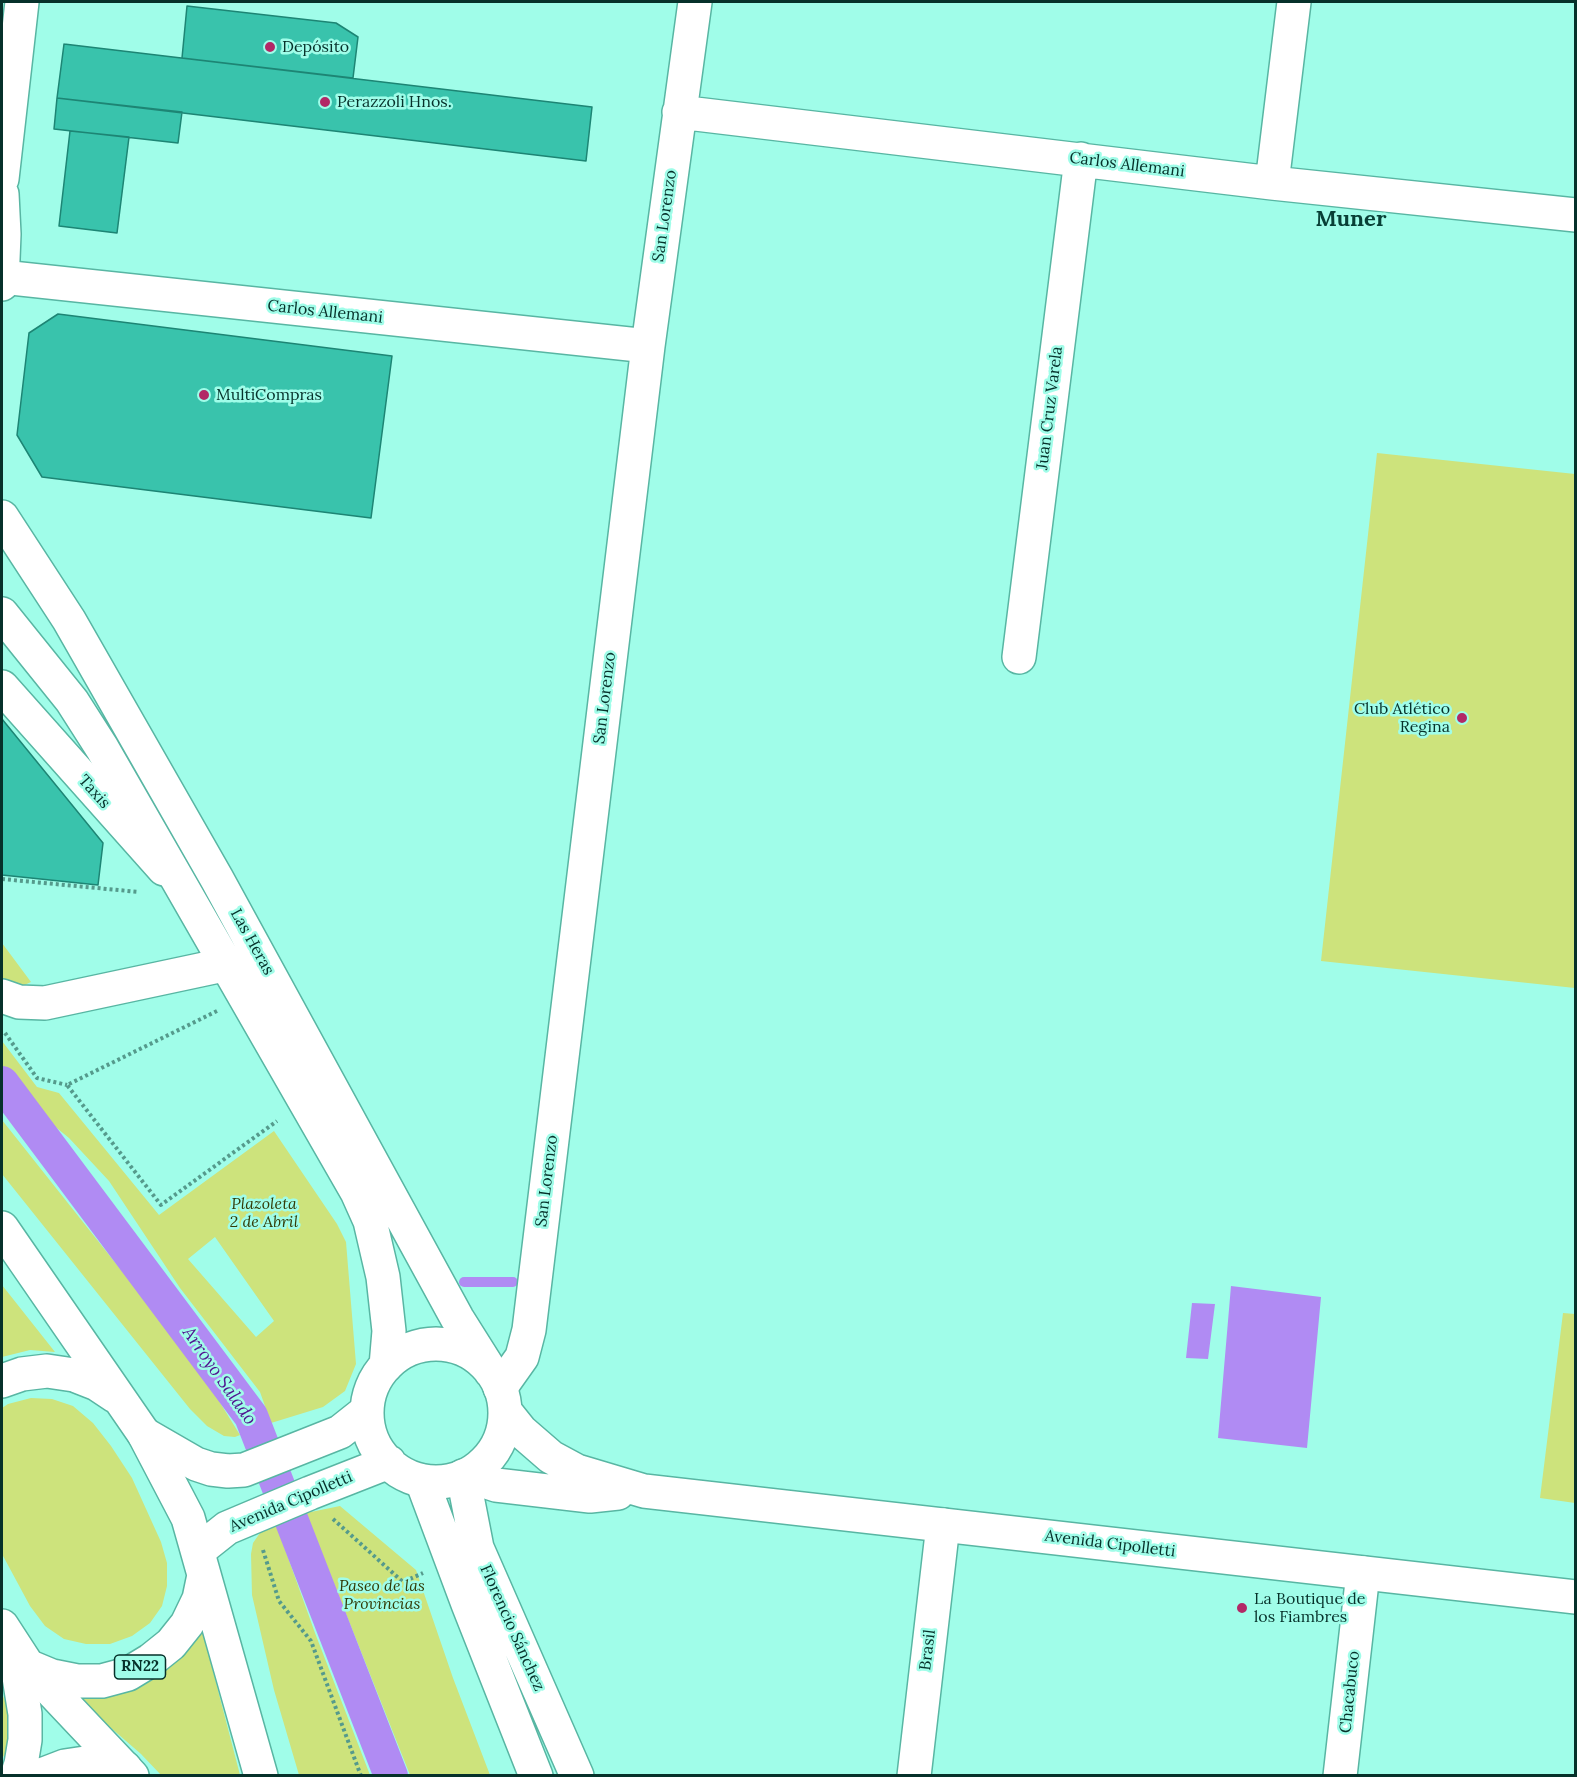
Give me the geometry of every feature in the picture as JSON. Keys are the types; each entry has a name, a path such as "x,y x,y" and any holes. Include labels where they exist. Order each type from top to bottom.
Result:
{"main road":[{"path":"2,179 22,2"},
{"name":"San Lorenzo","path":"499,1390 522,1357 530,1330 648,346 694,2"},
{"path":"1272,183 1294,2"},
{"name":"Carlos Allemani","path":"678,112 1272,183 1575,215"},
{"name":"Juan Cruz Varela","path":"1019,657 1081,159"},
{"path":"2,194 4,234 2,280"},
{"name":"Carlos Allemani","path":"2,280 648,346"},
{"name":"Las Heras","path":"2,517 69,620 176,806 457,1318 499,1390"},
{"name":"Las Heras","path":"2,614 55,678 102,747 357,1192 370,1221 384,1277 388,1332 386,1366"},
{"name":"Taxis","path":"2,687 188,895"},
{"path":"2,996 18,1002 45,1003 228,964"},
{"path":"2,1228 144,1434 188,1518 261,1776"},
{"path":"441,1344 462,1349 480,1360 499,1390 505,1418 501,1439 488,1459 464,1475 446,1482 422,1481 400,1472 382,1456 370,1435 367,1408 371,1388 382,1369 398,1355 419,1346 441,1344"},
{"path":"2,1381 21,1374 47,1371 74,1375 97,1384 121,1400"},
{"name":"Avenida Cipolletti","path":"499,1390 521,1431 551,1457 578,1471 644,1491 1575,1597"},
{"path":"144,1434 181,1456 211,1469 244,1470 340,1432 367,1408"},
{"name":"Avenida Cipolletti","path":"201,1563 227,1528 263,1528 317,1505 389,1462"},
{"name":"Avenida Cipolletti","path":"464,1475 496,1485 590,1496 644,1491"},
{"name":"Florencio Sánchez","path":"464,1475 477,1548 577,1776"},
{"name":"Florencio Sánchez","path":"422,1481 536,1776"},
{"name":"Brasil","path":"914,1776 943,1525"},
{"name":"RN22","path":"14,1646 52,1676 77,1681 102,1681 128,1674 171,1644 187,1624 199,1599 201,1563"},
{"name":"Chacabuco","path":"1340,1776 1363,1573"},
{"path":"14,1646 128,1772"},
{"path":"14,1646 25,1714 25,1740 17,1776"},
{"path":"39,1776 64,1766 85,1763 104,1764 128,1772"}],"path":[{"path":"2,879 146,892"},
{"path":"2,1028 37,1078 67,1084 219,1010"},
{"path":"67,1084 161,1205 283,1117"},
{"path":"317,1505 403,1582 451,1560"},
{"path":"263,1528 263,1548 279,1601 311,1641 361,1776"}],"green space":[{"name":"Club Atlético Regina","path":"1377,453 1575,474 1575,988 1321,961"},
{"path":"2,943 31,982 20,987 3,982"},
{"name":"Plazoleta 2 de Abril","path":"2,1041 37,1087 59,1093 159,1215 274,1131 337,1224 346,1242 356,1364 345,1391 323,1407 271,1423 260,1392 180,1288 109,1181 69,1138 26,1103 2,1071","holes":["215,1237 274,1321 256,1337 188,1259"]},
{"path":"2,1120 198,1367 240,1435 224,1436 207,1426 190,1409 2,1174"},
{"path":"2,1285 55,1352 30,1350 2,1357"},
{"path":"1563,1313 1575,1314 1575,1503 1540,1498"},
{"path":"31,1398 52,1399 73,1406 93,1423 132,1478 161,1542 167,1563 167,1586 162,1606 150,1623 132,1636 110,1644 86,1644 64,1639 45,1626 30,1606 2,1554 2,1408 8,1404"},
{"name":"Paseo de las Provincias","path":"340,1506 416,1570 453,1678 490,1775 410,1775 306,1513"},
{"path":"276,1524 370,1775 299,1775 274,1690 252,1595 253,1543 262,1530"},
{"path":"201,1625 240,1775 161,1775 141,1754 73,1695 116,1695 141,1687 163,1673 180,1658 193,1641"},
{"path":"2,1693 12,1721 9,1747 2,1759"}],"shaded area":[{"path":"1231,1286 1321,1297 1307,1448 1218,1438"},
{"path":"1192,1303 1215,1304 1208,1359 1186,1358"}],"building":[{"name":"Depósito","path":"187,6 336,23 358,37 353,78 182,58"},
{"name":"Perazzoli Hnos.","path":"64,44 592,107 586,161 57,98"},
{"path":"57,98 182,112 178,143 54,129"},
{"path":"70,131 129,137 117,233 59,226"},
{"name":"MultiCompras","path":"58,314 392,356 371,518 42,477 17,435 29,333"},
{"path":"2,719 103,843 98,885 2,875"}],"waterway":[{"name":"Arroyo Salado","path":"2,1083 251,1416 391,1776"},
{"path":"464,1282 513,1282"}],"place":[{"name":"Depósito","path":"270,47"},
{"name":"Perazzoli Hnos.","path":"325,102"},
{"name":"MultiCompras","path":"204,395"},
{"name":"Club Atlético Regina","path":"1462,718"},
{"name":"La Boutique de los Fiambres","path":"1242,1608"}],"district":[{"name":"Muner","path":"1351,220"}]}
